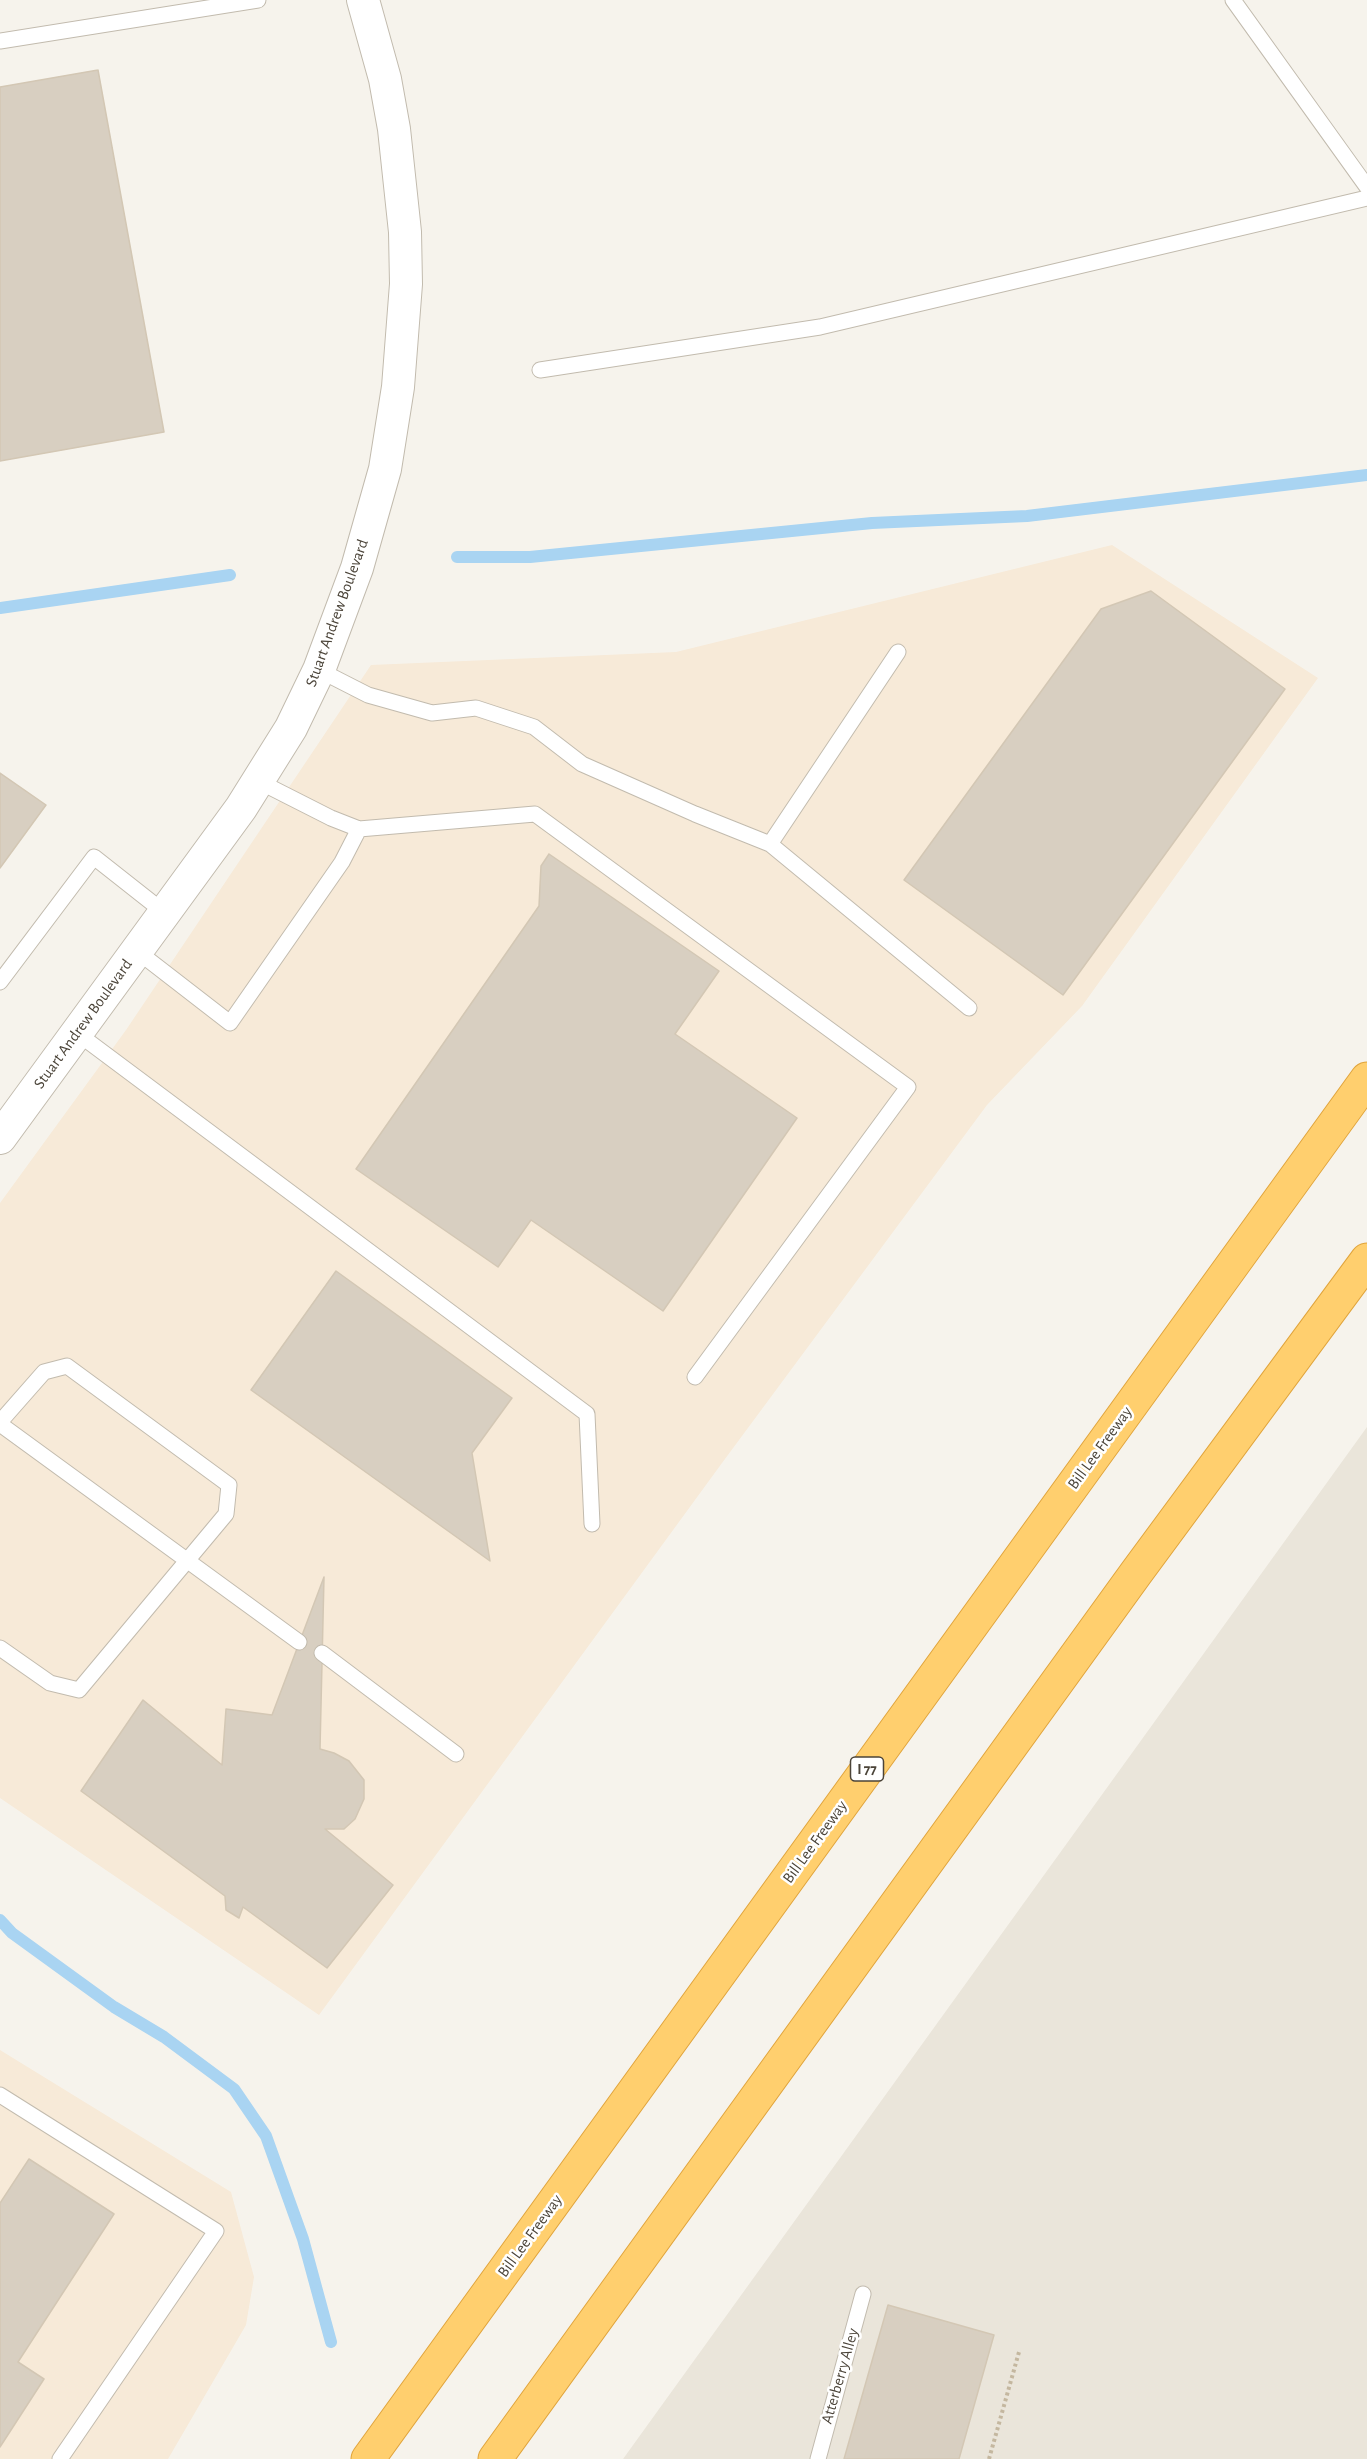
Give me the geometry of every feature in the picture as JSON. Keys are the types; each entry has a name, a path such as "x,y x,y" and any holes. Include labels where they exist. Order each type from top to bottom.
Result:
{"highway":[{"name":"Bill Lee Freeway","path":"368,2459 1367,1079"},
{"path":"495,2459 1129,1582 1367,1260"}],"street":[{"name":"Stuart Andrew Boulevard","path":"3,1126 77,1033 241,808 291,728 319,670 357,568 384,469 398,387 406,284 405,232 394,129 385,79 363,0"}],"lane":[{"path":"0,42 258,0"},
{"path":"1233,0 1367,187"},
{"path":"540,370 820,327 1367,198"},
{"path":"770,844 898,652"},
{"path":"319,670 368,696 432,713 476,708 534,727 582,764 770,844 969,1008"},
{"path":"258,781 331,818 359,829 535,814 908,1087 695,1377"},
{"path":"137,951 230,1023 342,862 359,829"},
{"path":"0,982 94,856 165,913"},
{"path":"77,1033 587,1414 592,1524"},
{"path":"0,1648 50,1683 79,1690 188,1561 226,1514 229,1485 67,1366 44,1372 0,1423 188,1561 299,1642"},
{"path":"322,1653 456,1754"},
{"path":"0,2095 216,2231 60,2459"},
{"name":"Atterberry Alley","path":"818,2459 863,2294"}],"path":[{"path":"989,2459 1019,2352"}],"shaded area":[{"path":"1112,545 1318,678 1082,1006 987,1105 319,2015 0,1798 0,1203 126,1030 371,665 676,652"},
{"path":"1367,1427 1367,2459 623,2459"},
{"path":"0,2050 231,2192 254,2277 246,2325 168,2459 0,2459"}],"building":[{"path":"98,70 164,432 0,461 0,87"},
{"path":"1151,591 1285,689 1063,995 904,880 1101,609"},
{"path":"0,773 46,805 0,868"},
{"path":"549,854 719,971 675,1034 797,1118 663,1311 531,1220 498,1267 356,1169 539,906 541,866"},
{"path":"336,1271 512,1398 472,1453 490,1561 251,1390"},
{"path":"324,1577 320,1749 349,1761 364,1780 364,1799 355,1819 344,1829 325,1829 393,1885 327,1968 243,1907 239,1918 226,1910 225,1896 81,1791 143,1700 222,1765 226,1709 272,1715"},
{"path":"29,2159 114,2214 18,2362 44,2379 0,2447 0,2203"},
{"path":"888,2305 994,2335 959,2459 844,2459"}],"waterway":[{"path":"457,557 530,557 872,523 1027,516 1367,475"},
{"path":"0,608 230,575"},
{"path":"0,1920 12,1933 114,2007 164,2037 234,2089 266,2136 303,2239 331,2342"}]}
